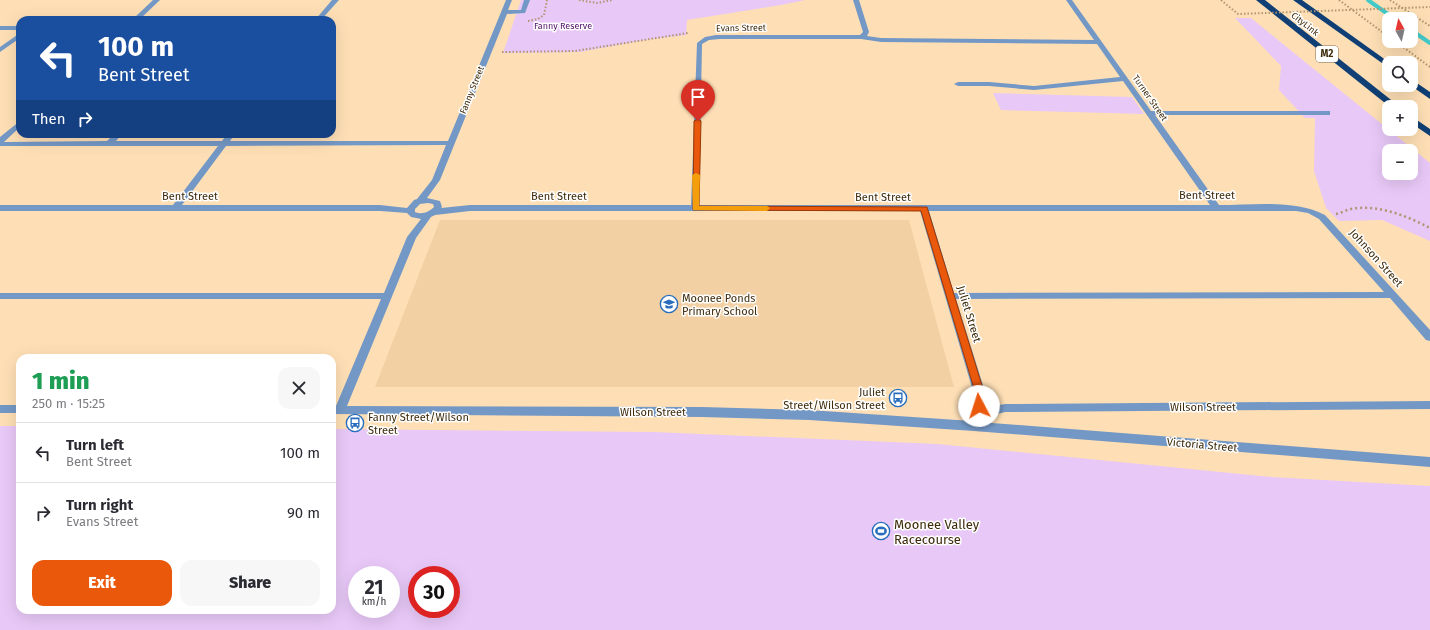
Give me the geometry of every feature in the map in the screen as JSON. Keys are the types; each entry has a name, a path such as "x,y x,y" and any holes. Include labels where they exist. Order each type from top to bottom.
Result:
{"highway":[{"name":"CityLink","path":"1260,0 1387,100"},
{"name":"CityLink","path":"1297,0 1382,61"},
{"path":"1418,87 1430,96"},
{"path":"1418,124 1430,133"}],"street":[{"path":"139,16 157,0"},
{"path":"328,7 330,0"},
{"path":"321,16 336,0"},
{"name":"Fanny Street","path":"433,208 436,180 509,0"},
{"path":"504,12 522,15 527,0"},
{"path":"856,0 866,32 866,34 860,37"},
{"name":"Turner Street","path":"1069,0 1216,207"},
{"path":"0,28 16,28"},
{"name":"Evans Street","path":"695,208 699,44 701,41 706,38 723,37 860,37"},
{"path":"860,37 881,40 1099,42"},
{"path":"0,50 16,38"},
{"path":"958,84 1034,88 1124,79"},
{"path":"1149,113 1327,113"},
{"path":"0,141 16,127"},
{"path":"109,144 114,138"},
{"path":"175,208 228,138"},
{"path":"0,144 451,143"},
{"name":"Fanny Street","path":"414,208 436,180"},
{"path":"414,208 428,200 433,208"},
{"name":"Bent Street","path":"0,208 414,208"},
{"path":"414,208 433,208"},
{"path":"412,237 414,208"},
{"path":"336,410 388,296 412,237 433,208"},
{"name":"Bent Street","path":"433,208 1296,208"},
{"name":"Juliet Street","path":"924,208 981,398 974,426"},
{"name":"Johnson Street","path":"1296,208 1311,211 1322,217 1430,337"},
{"path":"951,296 1393,295"},
{"path":"0,296 388,296"},
{"name":"Wilson Street","path":"978,414 1005,408 1430,405"},
{"path":"0,409 16,409"},
{"name":"Wilson Street","path":"336,410 702,412 809,415 974,426"},
{"name":"Victoria Street","path":"974,426 1351,457 1430,462"}],"path":[{"path":"579,0 597,3 612,0"},
{"path":"1221,0 1238,14 1430,7"},
{"path":"1339,0 1382,32"},
{"path":"1390,0 1430,26"},
{"path":"487,52 576,51 688,33"},
{"path":"1404,48 1430,67"},
{"path":"1322,217 1339,214 1349,209 1375,209 1402,216 1430,228"}],"shaded area":[{"name":"Moonee Ponds Primary School","path":"440,220 909,220 954,387 375,387"}],"green space":[{"name":"Fanny Reserve","path":"521,0 805,0 687,20 686,35 645,40 580,52 503,53"},
{"path":"1235,18 1251,18 1382,124 1382,136 1397,136 1407,144 1382,144 1382,180 1418,180 1418,153 1430,163 1430,241 1382,220 1339,221 1326,208 1314,171 1315,118 1305,118 1279,90 1281,66"},
{"path":"993,93 1132,97 1144,114 1001,110"},
{"name":"Moonee Valley Racecourse","path":"0,426 16,426 16,614 336,614 336,429 654,432 937,444 1271,477 1430,486 1430,630 0,630"}],"waterway":[{"path":"1368,0 1385,12"},
{"path":"1418,35 1430,43"}],"slow traffic":[{"path":"696,175 695,208 767,208"}],"place":[{"name":"Moonee Ponds Primary School","path":"669,304"},
{"name":"Juliet Street/Wilson Street","path":"898,398"},
{"name":"Fanny Street/Wilson Street","path":"355,423"},
{"name":"Moonee Valley Racecourse","path":"881,531"}],"route":[{"path":"698,121 695,208 924,208 980,392 981,398 979,406"}]}
